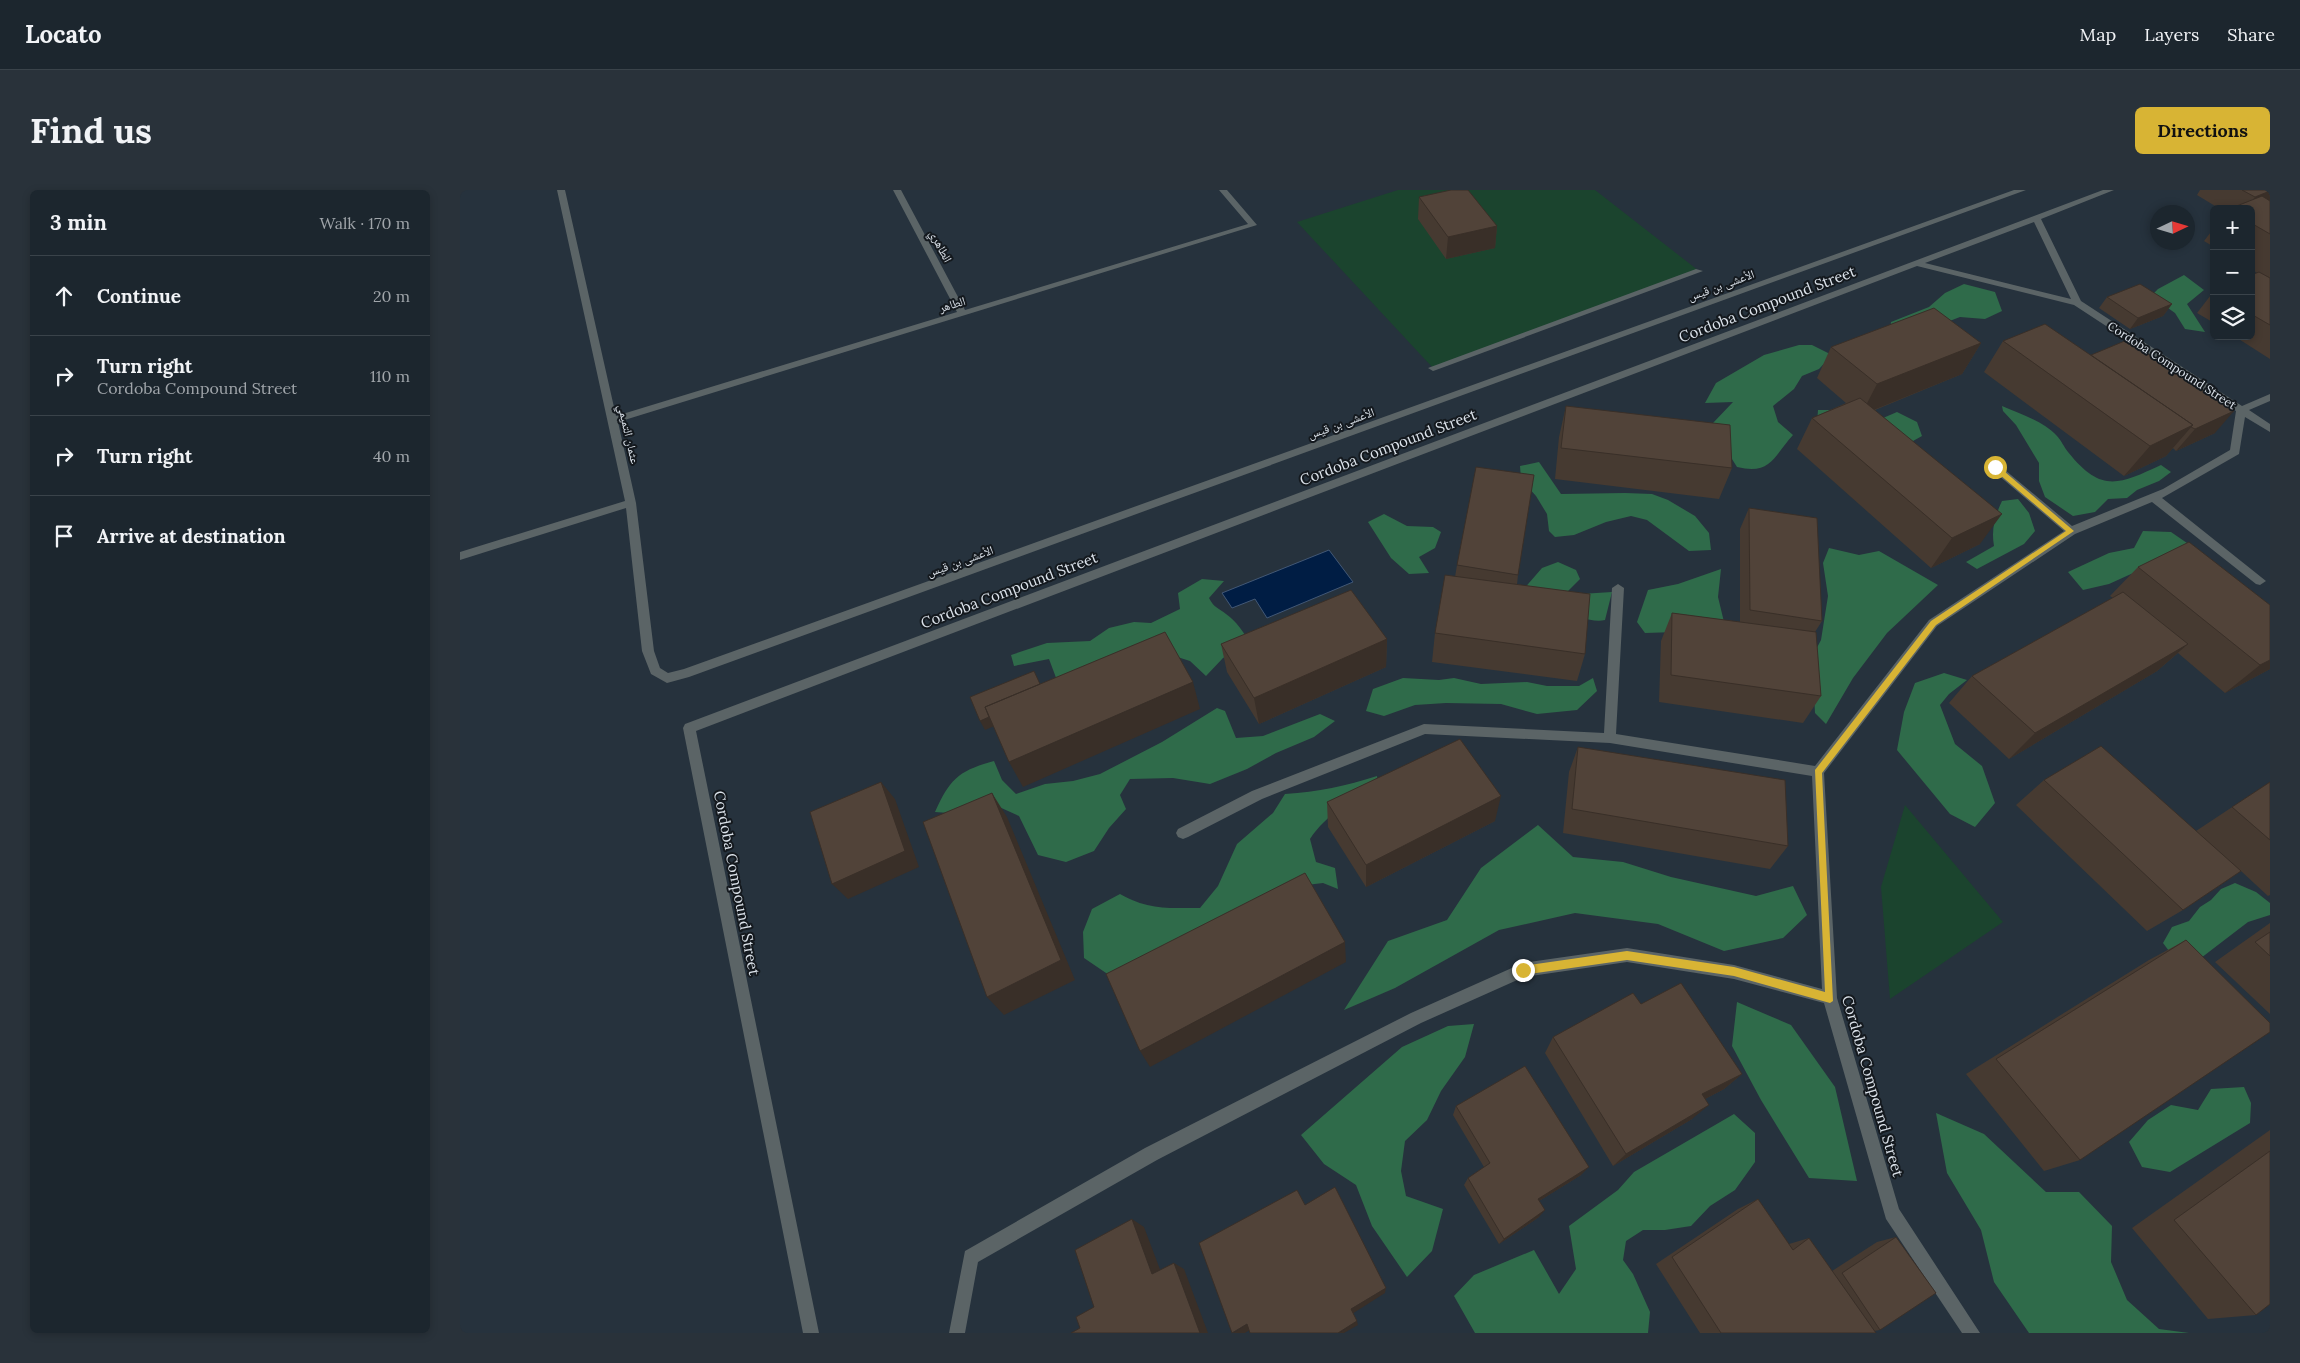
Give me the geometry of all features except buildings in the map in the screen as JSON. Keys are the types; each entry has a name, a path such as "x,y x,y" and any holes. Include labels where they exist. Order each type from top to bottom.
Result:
{"street":[{"name":"عثمان التميمي","path":"561,190 631,503 648,651 655,670 668,678"},
{"name":"الطاهري","path":"897,190 962,314"},
{"name":"الطاهر","path":"613,420 1253,225 1222,190"},
{"name":"الأعشى بن قيس","path":"668,678 685,674 2022,190"},
{"name":"Cordoba Compound Street","path":"811,1333 689,728 2110,190"},
{"path":"2037,219 2077,303"},
{"name":"Cordoba Compound Street","path":"1918,264 2077,303 2270,429"},
{"path":"1433,368 1699,271"},
{"name":"Cordoba Compound Street","path":"2241,410 2270,398"},
{"name":"Cordoba Compound Street","path":"1972,1333 1892,1214 1830,998 1818,772 1933,623 2071,531 2153,497 2235,452 2241,410"},
{"path":"1995,467 2071,531"},
{"path":"2153,497 2260,581"},
{"path":"460,556 631,503"},
{"path":"1610,738 1618,588"},
{"path":"1183,833 1257,795 1424,729 1610,738 1818,772"},
{"path":"957,1333 971,1257 1151,1154 1416,1018 1523,970 1627,955 1734,972 1830,998"}],"green space":[{"path":"1398,190 1595,190 1699,271 1433,368 1297,222"},
{"path":"2184,275 2204,290 2187,304 2205,332 2185,329 2175,313 2151,296 2158,289"},
{"path":"1964,284 1995,292 2002,311 1985,319 1960,317 1934,327 1890,332 1891,322 1929,307 1945,293"},
{"path":"1799,345 1812,345 1832,355 1819,369 1802,376 1794,389 1773,406 1778,422 1793,435 1775,457 1764,466 1748,469 1737,467 1720,440 1713,423 1733,402 1705,403 1716,383 1764,355"},
{"path":"2002,406 2045,426 2058,438 2080,465 2090,474 2101,479 2121,480 2161,465 2171,472 2159,481 2137,490 2127,498 2108,499 2095,512 2073,516 2045,497 2039,481 2039,463 2016,425 2003,411"},
{"path":"1818,410 1836,410 1883,418 1897,412 1917,422 1922,436 1904,446 1817,423"},
{"path":"1539,462 1561,494 1652,494 1668,500 1695,516 1709,533 1711,550 1689,551 1647,520 1631,516 1606,522 1574,535 1555,537 1549,531 1547,514 1536,496 1521,479 1520,466"},
{"path":"2018,499 2029,513 2035,531 2024,544 1977,569 1966,562 1994,546 1994,523 2002,501"},
{"path":"1384,514 1407,526 1433,527 1441,532 1435,548 1419,557 1429,573 1409,574 1391,558 1368,522"},
{"path":"2143,531 2171,532 2203,554 2131,574 2109,584 2083,590 2068,572 2109,553 2134,548"},
{"path":"1829,548 1859,555 1879,551 1938,585 1887,633 1853,678 1826,724 1815,713 1812,657 1821,640 1828,596 1823,563"},
{"path":"1558,562 1576,570 1580,579 1567,592 1581,594 1612,592 1605,620 1596,621 1575,615 1523,590 1542,568"},
{"path":"1721,569 1718,597 1724,622 1676,632 1645,633 1637,622 1648,590 1678,584"},
{"path":"1202,579 1224,581 1209,598 1215,606 1237,623 1249,642 1223,658 1206,676 1190,661 1168,654 1058,683 1049,659 1014,666 1011,655 1047,643 1090,641 1109,628 1134,622 1151,623 1180,609 1178,593"},
{"path":"1944,673 1967,680 1949,694 1940,705 1955,744 1982,766 1995,803 1975,827 1950,814 1897,750 1904,712 1915,683"},
{"path":"1403,678 1439,680 1454,678 1481,684 1527,682 1547,686 1579,686 1593,678 1597,691 1577,710 1537,714 1501,704 1446,703 1415,705 1384,716 1366,711 1373,689"},
{"path":"1217,708 1225,711 1236,738 1263,736 1320,714 1335,721 1314,737 1276,753 1247,769 1210,784 1173,778 1130,779 1120,795 1126,809 1109,828 1094,851 1066,862 1038,855 1019,816 997,806 962,814 935,812 945,792 957,778 963,773 982,765 994,761 1002,780 1016,794 1045,784 1073,781 1100,774 1162,742"},
{"path":"1377,776 1378,787 1332,815 1310,839 1316,862 1335,868 1338,889 1323,883 1298,886 1109,975 1084,958 1083,932 1092,909 1120,894 1140,903 1158,907 1200,908 1218,886 1237,844 1273,813 1285,794 1332,788"},
{"path":"1905,805 2003,922 1890,999 1881,887"},
{"path":"1538,825 1573,857 1623,862 1671,877 1756,896 1793,886 1807,915 1783,938 1724,951 1658,924 1575,913 1499,930 1395,988 1344,1010 1388,941 1447,920 1481,868"},
{"path":"2235,883 2256,892 2270,903 2270,915 2248,922 2184,971 2163,943 2172,927 2189,921 2200,907 2211,900 2221,889"},
{"path":"1737,1002 1791,1025 1835,1087 1857,1181 1809,1178 1761,1100 1732,1046"},
{"path":"1474,1024 1465,1057 1441,1091 1427,1120 1405,1141 1401,1171 1406,1196 1443,1209 1432,1251 1407,1277 1372,1226 1356,1185 1324,1164 1301,1135 1402,1047 1448,1026"},
{"path":"2244,1087 2251,1103 2250,1123 2170,1172 2142,1167 2129,1142 2148,1120 2171,1105 2198,1110 2211,1089"},
{"path":"1936,1113 1984,1134 2046,1192 2079,1192 2112,1226 2111,1262 2127,1300 2159,1329 2189,1333 2029,1333 1994,1282 1981,1230 1947,1173"},
{"path":"1734,1114 1755,1133 1755,1162 1735,1190 1710,1206 1691,1226 1665,1230 1643,1230 1626,1241 1623,1260 1633,1274 1650,1312 1648,1333 1475,1333 1454,1296 1474,1275 1534,1250 1559,1294 1576,1269 1569,1226 1618,1190 1634,1172"}],"water":[{"path":"1329,550 1353,582 1267,618 1255,599 1232,608 1222,593"}],"route":[{"path":"1523,970 1627,955 1734,972 1830,998 1818,772 1933,623 2071,531 1995,467"}]}
